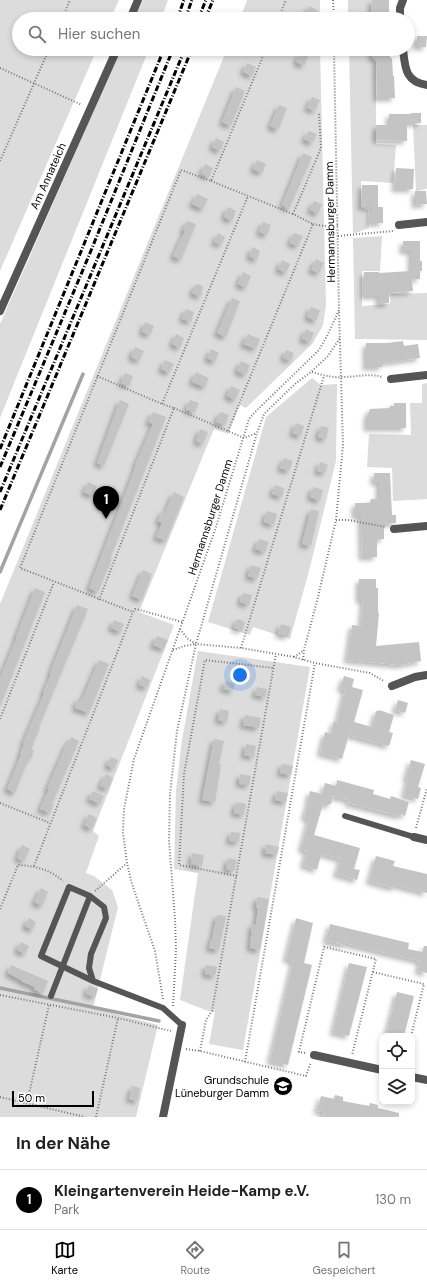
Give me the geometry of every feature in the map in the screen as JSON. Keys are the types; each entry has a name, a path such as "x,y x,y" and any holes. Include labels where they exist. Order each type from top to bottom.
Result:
{"street":[{"path":"133,12 138,0"},
{"path":"400,12 400,8 404,0"},
{"name":"Am Annateich","path":"0,311 113,56"},
{"path":"404,56 405,69 409,76 414,81 427,85"},
{"path":"399,225 427,222"},
{"path":"391,379 427,375"},
{"path":"394,530 427,526"},
{"path":"392,686 415,676 427,675"},
{"path":"414,837 427,840"},
{"path":"163,1117 181,1029"},
{"path":"314,1055 379,1069"},
{"path":"415,1078 427,1080"}],"lane":[{"path":"345,816 414,837"},
{"path":"93,981 89,968 91,954 106,918 104,907 90,896 69,887 41,956 93,981 163,1008 181,1029"},
{"path":"51,996 90,896"}],"path":[{"path":"65,12 70,0"},
{"path":"281,12 286,0"},
{"path":"333,0 334,12"},
{"path":"0,161 46,56"},
{"path":"211,181 263,56"},
{"name":"Hermannsburger Damm","path":"163,1008 164,1002 155,951 127,863 123,833 124,809 134,759 215,530 250,419 254,413 319,350 339,310 334,56"},
{"path":"0,68 90,109"},
{"path":"293,214 321,148 320,113"},
{"path":"133,612 20,568 182,170 293,214 313,224 324,226 338,225"},
{"path":"162,404 248,196"},
{"path":"228,431 313,224"},
{"path":"338,236 396,231 399,225"},
{"path":"304,660 304,650 336,520 343,445 339,310"},
{"path":"0,995 181,1029 173,1006 176,950 169,840 170,794 178,731 196,644 257,433 264,414 296,383 311,372 328,356 340,338"},
{"path":"311,372 324,376 342,378 376,375 391,379"},
{"path":"97,376 244,438 257,433"},
{"path":"241,648 324,376"},
{"path":"99,600 174,408"},
{"path":"336,520 348,520 394,530"},
{"path":"0,719 54,582"},
{"path":"34,866 133,612 135,609 140,610 182,622"},
{"path":"180,629 187,638 196,644"},
{"path":"173,650 196,644 241,648 294,657 315,663 370,673 392,686"},
{"path":"294,657 304,650"},
{"path":"200,1051 206,1020 212,1011 276,654"},
{"path":"237,876 179,865 184,774 205,660 274,668"},
{"path":"245,1062 315,663"},
{"path":"414,837 427,788"},
{"path":"0,803 50,823"},
{"path":"90,896 127,863"},
{"path":"0,909 18,865 34,866 56,875 69,887"},
{"path":"177,1049 200,1051 306,1076 314,1055 299,1052 324,947 376,959 350,1063"},
{"path":"373,972 426,984 412,1033"},
{"path":"27,1103 49,1005"},
{"path":"96,1117 118,1018"},
{"path":"0,1097 85,1117"}],"shaded area":[{"path":"0,0 119,0 113,12 12,12 12,56 94,56 0,271"},
{"path":"143,0 168,0 164,12 137,12"},
{"path":"247,0 320,0 320,12 243,12"},
{"path":"348,0 372,0 371,12 348,12"},
{"path":"118,56 146,56 0,418 0,324"},
{"path":"224,56 320,56 326,305 323,325 313,343 246,408 240,405 228,434 214,429 139,612 174,625 93,831 99,836 86,873 94,876 112,890 118,907 93,1008 158,1025 136,1117 0,1117 0,604"},
{"path":"349,56 372,56 376,62 376,144 396,145 393,183 361,181 361,207 368,210 369,228 353,234"},
{"path":"413,125 427,125 427,189 416,191"},
{"path":"382,236 380,271 362,271 362,306 390,304 391,294 427,293 427,340 355,339 353,238"},
{"path":"312,378 321,385 337,384 336,461 309,571 290,639 253,627 250,635 208,622 266,417"},
{"path":"427,383 427,499 393,501 392,468 367,467 369,434 411,435 410,403 422,403 422,384"},
{"path":"198,651 310,667 243,1050 209,1044 215,1012 208,1011 180,1000 198,873 174,869 176,791 182,740"}],"building":[{"path":"372,0 389,0 389,12 371,12"},
{"path":"309,6 317,10 316,12 306,12"},
{"path":"417,36 427,36 426,47 417,47"},
{"path":"299,56 308,57 304,66 296,62"},
{"path":"372,56 390,56 390,58 392,58 395,98 377,98 376,58 372,58"},
{"path":"247,63 256,67 252,76 243,72"},
{"path":"236,87 245,91 231,126 222,122"},
{"path":"312,97 320,100 315,111 307,108"},
{"path":"279,105 287,108 278,130 270,126"},
{"path":"421,113 421,123 407,123 407,141 376,140 376,125 389,125 389,114"},
{"path":"309,131 317,134 312,143 304,139"},
{"path":"216,138 224,142 220,151 212,147"},
{"path":"303,153 312,157 289,209 282,205"},
{"path":"257,160 266,164 262,173 253,169"},
{"path":"205,164 213,168 209,177 201,174"},
{"path":"396,168 414,169 413,189 395,189"},
{"path":"362,185 378,185 378,207 383,207 383,223 371,223 371,207 361,207"},
{"path":"415,191 426,191 427,204 415,205"},
{"path":"197,194 208,199 203,209 192,204"},
{"path":"314,201 322,204 318,214 310,210"},
{"path":"228,207 236,211 232,221 224,217"},
{"path":"187,221 196,224 181,260 173,256 185,231 183,230"},
{"path":"263,222 271,225 267,235 259,232"},
{"path":"218,233 225,237 221,245 214,242"},
{"path":"294,233 303,236 298,246 290,243"},
{"path":"403,241 420,241 420,261 422,261 422,271 420,271 420,279 412,279 413,291 389,293 389,303 379,304 379,296 364,296 364,272 379,273 411,271 411,251 403,251"},
{"path":"253,247 260,251 257,260 249,256"},
{"path":"316,259 324,263 319,273 311,270"},
{"path":"282,260 290,264 286,273 278,269"},
{"path":"243,272 251,276 246,288 238,284"},
{"path":"196,284 203,286 201,297 192,293"},
{"path":"232,298 240,301 226,337 217,333"},
{"path":"311,307 320,310 316,321 307,317"},
{"path":"186,309 194,312 191,322 182,319"},
{"path":"145,322 154,326 150,335 142,332"},
{"path":"306,329 314,333 310,342 302,339"},
{"path":"176,334 184,338 180,348 172,344"},
{"path":"248,334 260,339 256,349 243,344"},
{"path":"403,341 404,346 418,344 420,358 382,363 382,367 366,367 366,343"},
{"path":"135,347 144,351 139,361 131,357"},
{"path":"211,349 219,353 215,362 207,358"},
{"path":"286,350 294,353 291,361 283,358"},
{"path":"165,360 174,364 169,373 161,369"},
{"path":"241,361 250,365 246,375 237,371"},
{"path":"196,372 209,378 205,387 192,382"},
{"path":"125,373 133,376 129,386 121,383"},
{"path":"231,386 240,390 235,400 227,396"},
{"path":"120,400 129,404 104,466 97,463"},
{"path":"190,400 199,403 194,413 186,409"},
{"path":"394,403 406,403 406,428 367,428 367,416 370,409 390,408 390,406 394,406"},
{"path":"153,412 166,417 98,592 89,588 135,465 153,424 148,422"},
{"path":"220,412 229,415 225,425 216,422"},
{"path":"296,423 304,426 301,436 292,433"},
{"path":"321,426 329,428 326,439 318,437"},
{"path":"200,429 208,432 203,444 196,441"},
{"path":"284,458 293,461 289,471 280,468"},
{"path":"320,462 328,465 325,473 317,471"},
{"path":"374,473 390,473 392,515 396,515 396,523 384,524 384,539 377,539 377,557 362,557 361,516 355,516 355,503 370,503 371,499 379,499 379,482 374,482"},
{"path":"88,482 97,486 93,496 84,492"},
{"path":"275,485 284,488 282,497 272,494"},
{"path":"313,487 323,490 320,501 310,497"},
{"path":"174,492 184,497 166,541 156,537 162,523 158,521 162,511 165,512"},
{"path":"311,509 319,511 311,546 302,544"},
{"path":"267,511 277,514 274,525 264,522"},
{"path":"259,539 269,542 265,552 255,549"},
{"path":"251,565 261,568 257,579 248,576"},
{"path":"143,570 152,574 142,600 132,596"},
{"path":"359,579 376,579 376,588 378,588 379,613 376,646 419,642 421,661 400,665 347,660 352,625 361,626 363,600 359,600"},
{"path":"35,588 45,592 0,707 0,678"},
{"path":"243,593 252,595 249,605 240,602"},
{"path":"77,605 88,609 39,727 40,728 31,749 34,750 31,759 29,758 15,793 7,789 21,755 23,743 44,694 43,693 51,674 50,673"},
{"path":"237,619 245,622 242,631 234,628"},
{"path":"114,620 124,624 121,632 111,628"},
{"path":"281,624 291,627 288,637 278,634"},
{"path":"157,636 168,640 164,649 153,645"},
{"path":"99,660 109,664 89,713 75,708 78,698 82,700"},
{"path":"142,676 150,680 147,688 139,685"},
{"path":"344,676 354,679 352,687 363,690 354,722 372,727 376,711 379,710 394,715 389,732 393,733 389,746 349,735 342,759 320,753 325,732 331,734 334,721 337,722 345,690 340,688"},
{"path":"225,681 235,683 233,691 223,689"},
{"path":"257,687 267,689 266,697 255,695"},
{"path":"398,700 408,703 405,713 395,710"},
{"path":"220,709 229,711 227,722 218,720"},
{"path":"245,715 261,718 259,728 243,725"},
{"path":"71,737 79,741 52,804 54,804 50,813 40,809 49,789 47,789"},
{"path":"214,739 224,741 219,764 221,765 215,802 202,800"},
{"path":"246,744 256,746 254,757 244,755"},
{"path":"111,757 118,760 114,769 107,765"},
{"path":"411,760 425,764 418,787 421,788 418,799 404,795 408,779 406,778"},
{"path":"282,764 293,766 291,775 280,773"},
{"path":"106,774 113,778 108,789 100,786"},
{"path":"240,774 251,776 249,785 239,784"},
{"path":"337,780 374,790 373,794 390,799 391,796 409,802 405,816 348,803 349,800 333,796 331,804 328,806 323,804 314,835 360,848 354,869 360,870 357,880 336,874 341,859 323,854 322,856 321,855 317,870 303,865 307,851 301,849 309,819 304,817 310,791 322,794 325,783 336,786"},
{"path":"93,791 104,796 100,804 89,799"},
{"path":"277,791 288,793 286,802 275,800"},
{"path":"236,802 246,804 244,815 234,813"},
{"path":"89,814 97,818 92,829 84,825"},
{"path":"231,832 240,833 239,842 229,841"},
{"path":"266,844 279,847 277,855 265,853"},
{"path":"22,845 30,849 24,861 17,858"},
{"path":"192,853 204,855 202,866 191,864"},
{"path":"376,856 395,861 393,866 427,874 427,893 395,885 394,888 369,881"},
{"path":"228,858 237,860 234,871 226,869"},
{"path":"41,888 48,892 42,906 34,902"},
{"path":"257,897 269,899 260,950 250,948 252,924 256,924 258,908 256,907"},
{"path":"217,915 226,916 219,950 209,948"},
{"path":"29,918 36,922 33,930 25,926"},
{"path":"296,918 313,923 304,963 312,965 288,1065 270,1061 293,961 286,959"},
{"path":"330,924 409,943 408,949 422,952 424,946 427,946 427,973 418,971 420,961 345,943 345,945 326,941"},
{"path":"21,942 29,946 25,954 17,950"},
{"path":"349,963 367,967 349,1036 333,1032"},
{"path":"11,965 48,981 43,993 34,989 35,987 8,973"},
{"path":"206,965 217,967 215,976 205,974"},
{"path":"89,985 98,989 95,997 86,994"},
{"path":"397,992 414,996 405,1033 387,1033"},
{"path":"132,1086 140,1088 138,1101 129,1099"},
{"path":"335,1095 343,1097 343,1101 369,1106 370,1103 378,1105 378,1108 399,1113 399,1117 323,1117 324,1112 317,1111 321,1096 334,1099"}],"waterway":[{"path":"0,572 83,374"},
{"path":"0,988 159,1021"}],"railway":[{"path":"180,12 184,0"},
{"path":"188,12 192,0"},
{"path":"201,12 206,0"},
{"path":"208,12 213,0"},
{"path":"0,449 161,56"},
{"path":"0,467 90,253 170,56"},
{"path":"0,492 182,56"},
{"path":"0,510 189,56"}],"place":[{"name":"Kleingartenverein Heide-Kamp e.V.","path":"106,519"},
{"name":"Grundschule Lüneburger Damm","path":"283,1086"}]}
